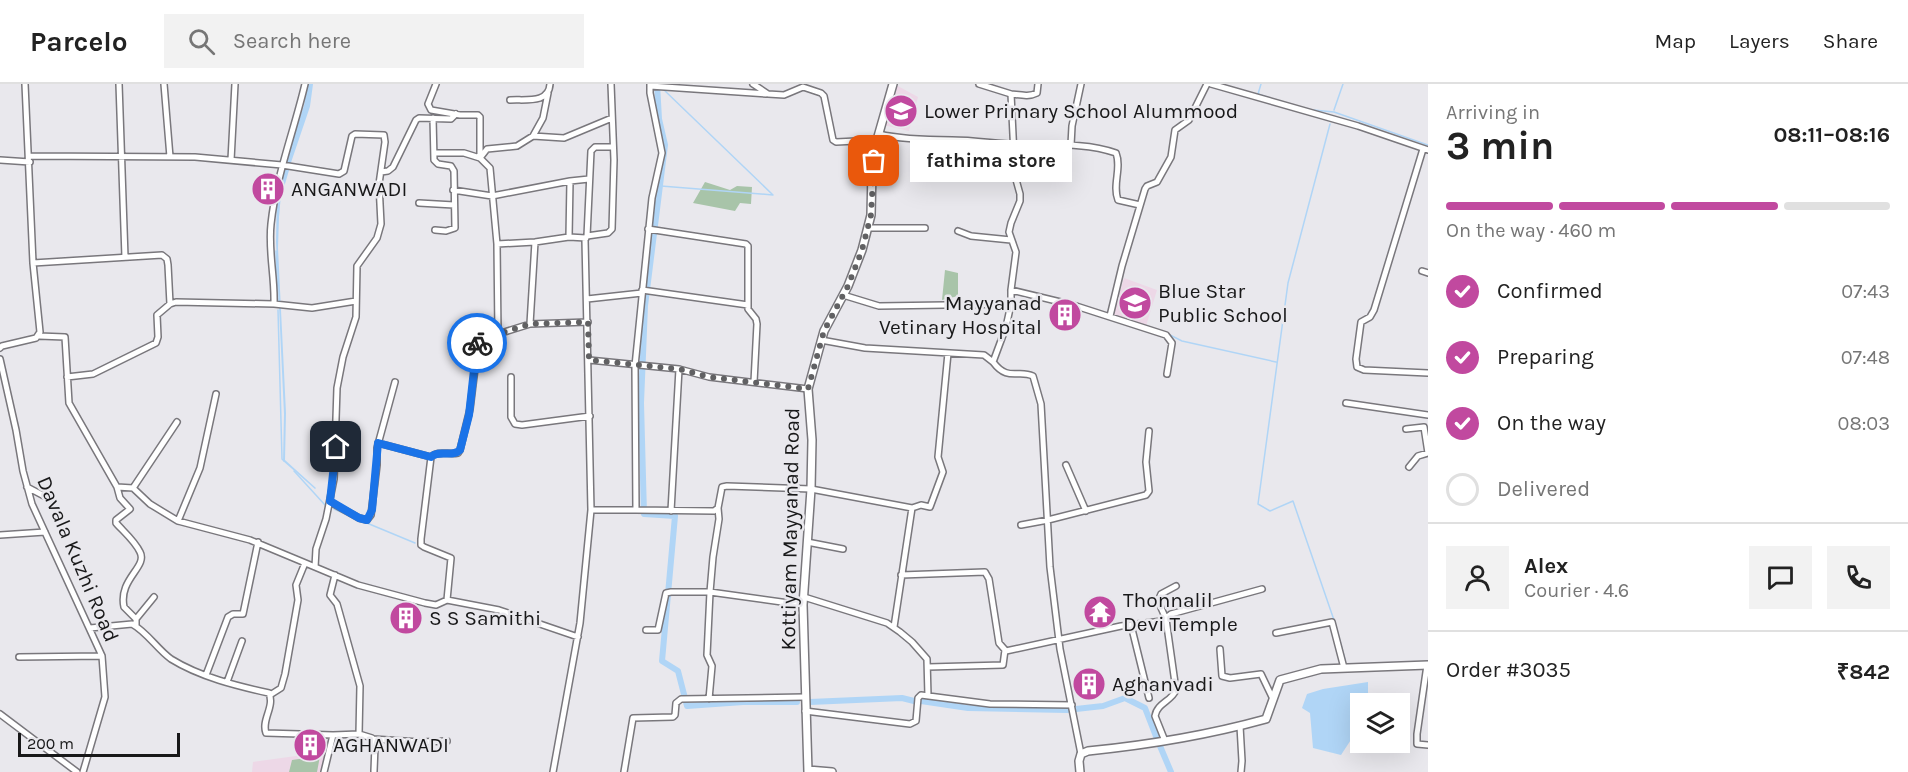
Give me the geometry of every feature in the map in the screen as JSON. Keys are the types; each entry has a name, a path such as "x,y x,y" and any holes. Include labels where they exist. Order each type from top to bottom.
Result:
{"main road":[{"name":"Kottiyam Mayyanad Road","path":"808,771 804,601 812,440 808,389 824,331 857,265 868,228 871,215 872,171 892,84"},
{"path":"1080,772 1081,754 1088,751 1165,741 1266,719 1280,680 1321,669 1428,665"},
{"path":"808,771 832,772"}],"street":[{"path":"25,84 33,263 39,336"},
{"path":"119,84 125,257"},
{"path":"164,84 170,157"},
{"path":"231,160 235,84"},
{"path":"274,304 271,222 282,165 296,125 305,84"},
{"path":"436,84 428,104 429,107 434,111 460,115"},
{"path":"480,158 487,149 517,146 532,136 543,118 550,84"},
{"path":"497,244 586,237 608,233 612,229 611,84"},
{"path":"753,84 768,94"},
{"path":"980,84 1030,96 1038,90 1038,84"},
{"path":"1071,145 1072,126 1081,84"},
{"path":"1110,316 1122,266 1147,186 1157,182 1171,158 1175,130 1189,120 1209,84 1358,126 1425,149 1374,310 1370,317 1362,322 1356,359 1358,368 1364,370 1428,373"},
{"path":"636,510 635,366 648,229 662,153 650,85 784,95 803,87 824,96 833,140 836,142 878,137 1071,145 1116,153 1118,159 1115,191 1118,200 1140,205"},
{"path":"510,100 543,98 549,92"},
{"path":"993,362 1006,327 1011,304 1016,252 1009,232 1018,208 1020,194 1015,176 1011,93"},
{"path":"381,172 391,170 419,118 451,119 456,114 478,115 480,117 480,158"},
{"path":"434,118 436,163 453,167 455,228 446,231 435,230"},
{"path":"532,136 564,138 612,118"},
{"path":"0,160 121,156 170,157 231,160 342,173 352,136 381,133 385,138 379,184 381,224 377,238 358,262 356,317 343,357 337,388 334,479 316,549 315,567"},
{"path":"553,772 578,637 591,510 586,237 589,179 592,149 613,147"},
{"path":"434,153 464,153 480,158 490,168 497,244 498,334"},
{"path":"453,190 492,196 589,179"},
{"path":"569,237 570,181"},
{"path":"419,203 454,205"},
{"path":"868,228 925,228"},
{"path":"648,229 746,244 749,250 748,305 757,324 754,382"},
{"path":"958,231 971,236 1011,240"},
{"path":"530,324 535,242"},
{"path":"33,263 164,256 168,265 170,304"},
{"path":"1011,290 1110,316 1169,337 1172,346 1167,374"},
{"path":"587,299 642,291 748,305"},
{"path":"843,295 887,307 1011,304"},
{"path":"67,377 93,374 156,343 157,315 170,304 190,301 274,304 312,308 356,301"},
{"path":"447,600 451,558 424,547 421,542 431,457 436,453 455,454 460,450 469,415 479,331 485,326 498,334 530,324 588,322"},
{"path":"0,348 39,336 64,338 69,403 117,488 120,498 130,509 116,520 116,523 140,550 142,559 138,569 127,582 123,594 124,607 156,647 173,660 206,675 269,693 271,702 264,726 266,733 358,734 373,739 447,741"},
{"path":"821,340 865,348 984,355 1011,375 1030,374 1035,380 1041,404 1050,567 1058,638 1081,754"},
{"path":"709,699 712,666 707,655 710,592 712,557 719,519 720,489 724,486 811,489 912,508 930,507 943,472 938,457 948,353"},
{"name":"Davala Kuzhi Road","path":"0,359 27,486 45,532 102,656 105,697 83,772"},
{"path":"589,360 679,369 709,377 808,389"},
{"path":"671,511 679,369"},
{"path":"511,377 511,417 515,424 590,416"},
{"path":"330,501 359,518 367,520 372,510 378,443 395,382"},
{"path":"178,521 201,462 216,394"},
{"path":"1346,403 1428,415"},
{"path":"134,488 177,422"},
{"path":"1406,429 1424,427 1428,453 1418,456 1409,467"},
{"path":"1021,525 1146,495 1149,491 1146,462 1149,431"},
{"path":"378,443 431,457"},
{"path":"1066,465 1086,511"},
{"path":"27,486 46,497"},
{"path":"117,488 134,488 150,504 178,521 258,542 358,585 436,605 447,600 507,612 578,637"},
{"path":"591,510 709,512 718,508"},
{"path":"894,627 912,508"},
{"path":"0,535 45,532"},
{"path":"206,675 228,617 230,614 243,614 258,542"},
{"path":"807,542 843,549"},
{"path":"270,695 281,688 285,674 298,600 296,585 305,563"},
{"path":"902,575 985,572 989,579 999,643 1006,650"},
{"path":"335,575 330,595 339,607 360,686 358,734"},
{"path":"1165,741 1155,716 1164,702 1173,697 1176,690 1166,619 1158,601 1161,594 1176,586"},
{"path":"1006,650 1033,646 1058,638 1166,619 1171,614 1262,589"},
{"path":"646,630 658,630 666,593 710,592 804,601 894,627 927,659 928,696"},
{"path":"90,628 132,624 136,622 154,597"},
{"path":"1276,633 1332,622 1344,668"},
{"path":"1131,625 1149,698"},
{"path":"227,682 242,641"},
{"path":"1220,649 1222,676 1230,678 1261,674 1273,699"},
{"path":"928,667 1003,665 1006,650"},
{"path":"19,657 102,656"},
{"path":"1428,665 1417,734 1417,744 1428,745"},
{"path":"806,711 882,720 896,724 914,724 918,716 918,698 921,695 990,704 1072,705"},
{"path":"624,772 633,718 673,717 678,700 805,697"},
{"path":"0,714 77,772"},
{"path":"1240,726 1241,772"},
{"path":"324,772 333,735"},
{"path":"373,739 374,771"}],"shaded area":[{"name":"Lower Primary School Alummood","path":"896,85 918,97 909,131 883,125"},
{"name":"Blue Star Public School","path":"1124,278 1157,290 1146,326 1113,315"},
{"path":"325,752 321,772 252,772 253,762"}],"green space":[{"path":"705,182 730,190 737,186 752,187 751,204 740,203 735,211 693,203"},
{"path":"945,270 958,273 958,296 942,300"},
{"path":"320,756 317,772 289,772 292,760"}],"water":[{"path":"280,186 278,248 286,413 285,460 315,489 283,461 284,414 276,242 277,192"},
{"path":"1368,682 1368,693 1350,693 1350,741 1341,755 1313,748 1310,713 1302,708 1307,694 1323,689"}],"waterway":[{"path":"288,162 307,106 310,84"},
{"path":"657,84 659,119 665,145 645,306 641,403 644,514 675,516 662,661 678,671 687,706 743,702 797,702"},
{"path":"1261,84 1258,94 1279,101"},
{"path":"1334,110 1343,84"},
{"path":"661,186 773,195 663,89"},
{"path":"1313,110 1334,112 1428,145"},
{"path":"1330,124 1288,283 1258,504 1270,511 1293,501 1335,623 1345,660"},
{"path":"281,187 286,170"},
{"path":"278,219 281,187"},
{"path":"276,251 278,302"},
{"path":"278,310 282,459 284,461"},
{"path":"1168,334 1182,341 1276,362"},
{"path":"294,471 325,505"},
{"path":"334,509 352,517"},
{"path":"362,521 415,543"},
{"path":"810,702 902,698 914,701"},
{"path":"921,701 968,708 1067,710 1103,706 1125,698 1145,708 1157,739"},
{"path":"1160,746 1171,772"}],"way so far":[{"path":"477,343 482,326 498,334 530,324 588,322 589,360 679,369 709,377 808,389 824,331 848,286 862,250 871,215 874,161"}],"place":[{"name":"Lower Primary School Alummood","path":"901,111"},
{"name":"fathima store","path":"874,161"},
{"name":"ANGANWADI","path":"268,189"},
{"name":"Blue Star Public School","path":"1135,303"},
{"name":"Mayyanad Vetinary Hospital","path":"1065,315"},
{"name":"Thonnalil Devi Temple","path":"1100,612"},
{"name":"S S Samithi","path":"406,618"},
{"name":"Aghanvadi","path":"1089,684"},
{"name":"AGHANWADI","path":"310,745"}],"route":[{"path":"336,447 330,501 359,518 367,520 372,510 378,443 431,457 436,453 455,454 460,450 469,415 477,343"}]}
